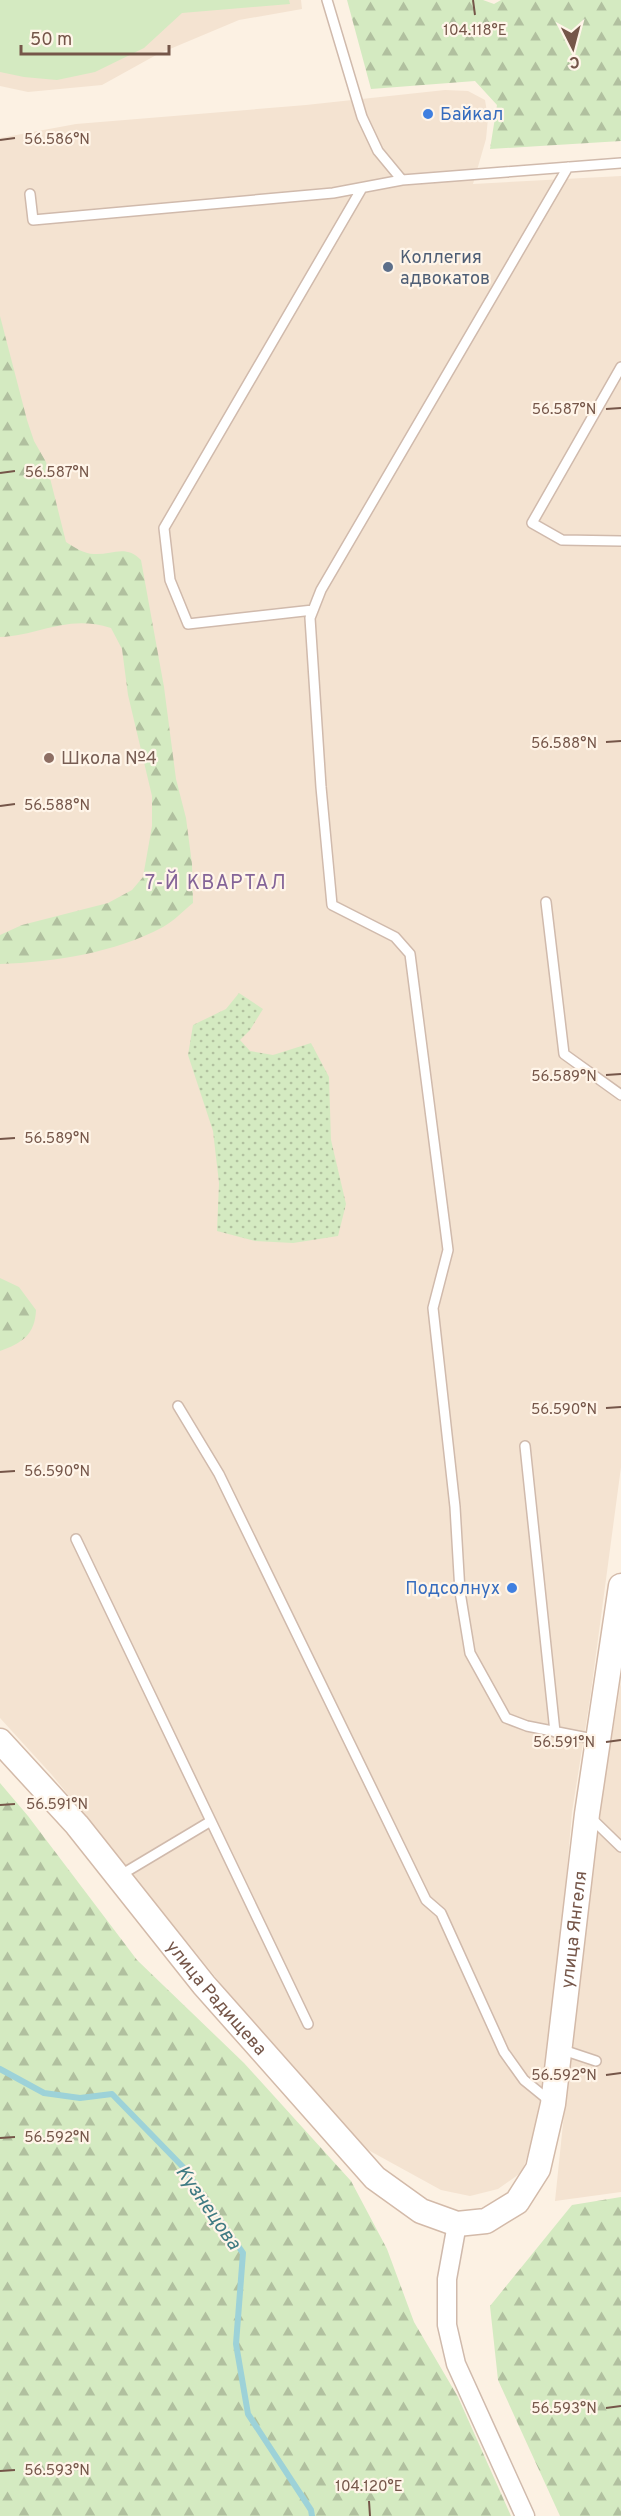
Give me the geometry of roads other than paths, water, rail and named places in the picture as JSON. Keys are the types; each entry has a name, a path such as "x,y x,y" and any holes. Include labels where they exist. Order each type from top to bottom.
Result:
{"street":[{"name":"улица Янгеля","path":"457,2224 486,2221 517,2202 538,2169 553,2104 587,1814 598,1740 612,1672 621,1586"},
{"name":"улица Радищева","path":"0,1741 77,1824 204,1985 375,2178 421,2211 457,2224"},
{"path":"457,2224 447,2278 447,2325 456,2364 525,2516"}],"lane":[{"path":"327,0 362,117 378,151 402,180"},
{"path":"30,194 33,220 333,193 402,180 621,163"},
{"path":"568,167 321,590 310,618 320,776 332,905 395,937 410,954 448,1250 433,1308 455,1507 460,1592 470,1653 506,1718 555,1732 598,1740"},
{"path":"313,610 188,624 170,580 164,528 362,188"},
{"path":"621,367 532,523 562,540 621,541"},
{"path":"546,902 564,1054 621,1095"},
{"path":"178,1407 219,1474 426,1900 441,1913 504,2052 524,2080 553,2104"},
{"path":"525,1446 555,1732"},
{"path":"75,1539 308,2024"},
{"path":"587,1814 621,1847"},
{"path":"120,1876 211,1821"},
{"path":"560,2049 596,2061"}],"waterway":[{"name":"Кузнецова","path":"0,2069 44,2093 80,2098 112,2094 183,2167 243,2253 236,2344 248,2414 311,2510 312,2516"}],"place":[{"name":"Байкал","path":"428,114"},
{"name":"Коллегия адвокатов","path":"388,267"},
{"name":"Школа №4","path":"49,758"},
{"name":"Подсолнух","path":"512,1588"}],"district":[{"name":"7-Й КВАРТАЛ","path":"216,882"}]}
